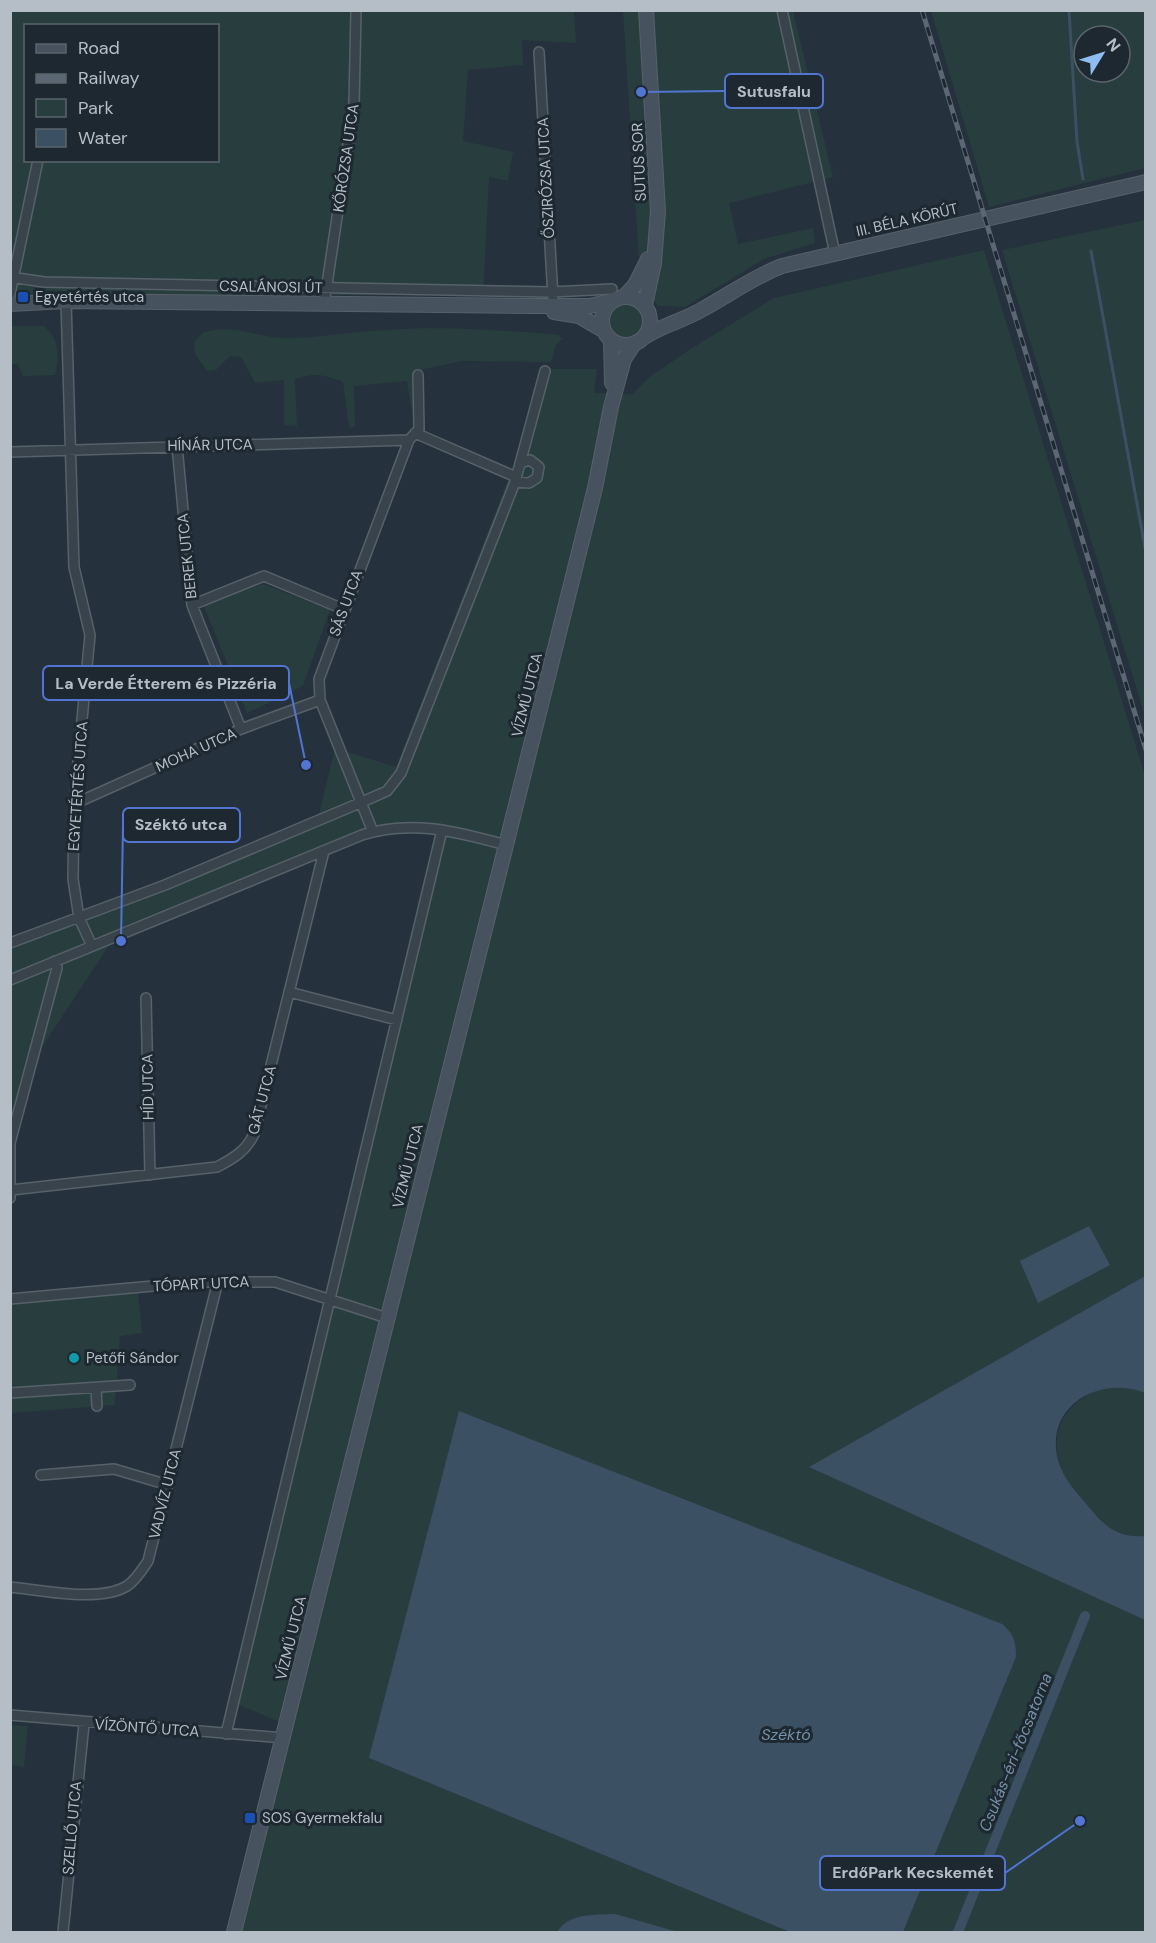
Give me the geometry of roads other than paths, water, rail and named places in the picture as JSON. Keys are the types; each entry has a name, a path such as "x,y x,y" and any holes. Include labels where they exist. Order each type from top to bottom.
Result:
{"main road":[{"name":"SUTUS SOR","path":"646,10 658,188 654,263 647,309"},
{"name":"III. BÉLA KÖRÚT","path":"639,341 667,324 686,317 773,270 1146,182"},
{"path":"611,407 613,357 602,314 616,295 635,285 655,240"},
{"path":"611,407 624,359 651,324 647,309 636,298 616,295"},
{"name":"CSALÁNOSI ÚT","path":"531,306 553,298 590,306 616,295"},
{"name":"CSALÁNOSI ÚT","path":"10,304 66,301 531,306 579,316 607,335"},
{"path":"647,309 686,317"},
{"path":"607,335 622,345 639,341"},
{"name":"VÍZMŰ UTCA","path":"234,1932 595,488 611,407"}],"street":[{"name":"KŐRÓZSA UTCA","path":"324,304 354,104 356,10"},
{"path":"782,10 835,254"},
{"name":"ŐSZIRÓZSA UTCA","path":"539,52 553,298"},
{"path":"10,294 38,162"},
{"path":"12,278 45,282 327,288 553,298"},
{"name":"EGYETÉRTÉS UTCA","path":"66,301 74,567 90,635 74,804 73,879 79,918 92,946"},
{"path":"10,943 202,870 387,791 401,773 515,480 545,371"},
{"name":"SÁS UTCA","path":"373,832 320,700 319,679 343,609 412,437 419,429 418,375"},
{"path":"412,437 515,480 529,483 537,478 535,462 530,460 520,463"},
{"name":"HÍNÁR UTCA","path":"10,452 412,437"},
{"name":"BEREK UTCA","path":"177,446 192,604 242,729"},
{"path":"192,604 264,576 343,609"},
{"name":"MOHA UTCA","path":"74,804 242,729 320,700"},
{"path":"10,980 373,832 400,827 442,830 506,845"},
{"path":"226,1734 328,1298 398,1020 442,830"},
{"name":"GÁT UTCA","path":"11,1190 218,1167 236,1157 249,1145 254,1134 324,851"},
{"path":"10,1198 10,1143 57,968 55,961"},
{"path":"289,992 398,1020"},
{"name":"HÍD UTCA","path":"146,998 150,1175"},
{"name":"TÓPART UTCA","path":"10,1299 218,1281 275,1282 387,1318"},
{"name":"VADVÍZ UTCA","path":"10,1587 94,1594 112,1592 127,1586 148,1561 218,1281"},
{"path":"10,1393 130,1385"},
{"path":"96,1388 97,1406"},
{"path":"41,1475 114,1469 168,1485"},
{"name":"VÍZÖNTŐ UTCA","path":"10,1715 84,1724 284,1738"},
{"name":"SZELLŐ UTCA","path":"63,1932 77,1774 84,1724"}],"water":[{"path":"1089,1226 1110,1265 1038,1303 1020,1261"},
{"path":"1145,1276 1145,1393 1128,1388 1110,1388 1079,1399 1059,1424 1056,1441 1058,1460 1063,1473 1094,1513 1106,1525 1119,1533 1145,1536 1145,1620 809,1467"},
{"name":"Széktó","path":"459,1411 1002,1624 1009,1631 1015,1643 1016,1657 903,1932 790,1932 369,1758"},
{"path":"615,1914 678,1932 557,1932 568,1921 575,1918"}],"waterway":[{"name":"Csukás-éri-főcsatorna","path":"1069,10 1077,142 1083,179"},
{"name":"Csukás-éri-főcsatorna","path":"1091,251 1146,553"},
{"name":"Csukás-éri-főcsatorna","path":"958,1932 1085,1616"}],"railway":[{"path":"922,10 1146,750"}],"place":[{"name":"Sutusfalu","path":"641,92"},
{"name":"Egyetértés utca","path":"23,297"},
{"name":"La Verde Étterem és Pizzéria","path":"306,765"},
{"name":"Széktó utca","path":"121,941"},
{"name":"Petőfi Sándor","path":"74,1358"},
{"name":"SOS Gyermekfalu","path":"250,1818"},
{"name":"ErdőPark Kecskemét","path":"1080,1821"}]}
